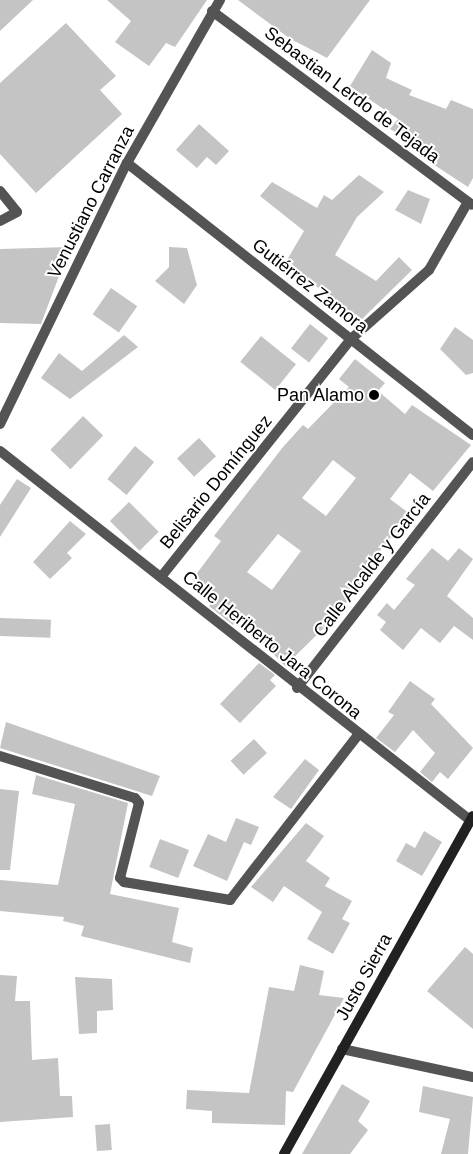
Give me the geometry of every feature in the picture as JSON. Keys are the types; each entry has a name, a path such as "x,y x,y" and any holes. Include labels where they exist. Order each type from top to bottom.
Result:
{"main road":[{"name":"Justo Sierra","path":"284,1154 472,818"}],"street":[{"name":"Venustiano Carranza","path":"0,424 127,163 220,0"},
{"name":"Sebastian Lerdo de Tejada","path":"212,11 471,204"},
{"name":"Gutiérrez Zamora","path":"127,163 473,435"},
{"path":"0,191 17,212 0,221"},
{"name":"Belisario Domínguez","path":"161,577 351,339 429,270 471,204"},
{"name":"Calle Heriberto Jara Corona","path":"0,451 161,577 297,688 472,818"},
{"name":"Calle Alcalde y García","path":"297,688 473,462"},
{"name":"Calle Heriberto Jara Corona","path":"0,756 135,798 139,803 120,878 124,882 230,900 358,735"},
{"path":"342,1050 473,1077"}],"building":[{"path":"0,0 33,0 0,31"},
{"path":"107,0 207,0 175,47 166,43 149,66 115,42 131,21"},
{"path":"238,0 370,0 327,58 289,38"},
{"path":"66,23 116,76 100,90 122,114 36,193 0,154 0,83"},
{"path":"372,50 391,63 386,78 412,90 409,95 446,109 451,100 473,109 473,178 468,187 419,155 423,148 390,129 398,119 350,86"},
{"path":"199,124 229,151 216,165 207,157 197,168 176,150"},
{"path":"359,175 384,192 357,217 335,255 376,281 399,257 412,270 358,323 287,260 304,231 260,196 272,182 317,208 324,195 332,200"},
{"path":"408,190 430,199 421,224 395,210"},
{"path":"70,247 41,324 0,323 0,249"},
{"path":"169,247 187,248 197,285 184,304 155,281 169,267"},
{"path":"111,288 137,306 119,333 93,314"},
{"path":"310,324 328,338 309,363 291,348"},
{"path":"455,327 473,340 473,373 466,375 440,349"},
{"path":"124,335 138,347 70,399 41,378 59,353 82,371"},
{"path":"261,336 296,364 275,390 240,362"},
{"path":"355,359 385,383 378,391 405,414 412,405 471,445 433,491 410,473 390,499 410,514 356,580 361,583 336,616 285,666 239,618 233,625 209,606 215,598 192,580 221,541 214,536 283,447 303,425 308,429 349,387 339,379","holes":["333,460 356,478 326,516 302,498","278,534 301,551 272,590 247,572"]},
{"path":"83,416 103,435 70,469 50,450"},
{"path":"199,438 216,456 194,477 177,458"},
{"path":"135,446 154,462 127,495 107,479"},
{"path":"17,479 31,488 0,537 0,505"},
{"path":"129,502 159,532 140,551 110,521"},
{"path":"70,521 86,534 67,553 72,558 50,579 33,562"},
{"path":"432,548 448,561 459,548 473,559 447,596 473,618 473,640 454,626 440,643 421,628 403,650 380,630 386,622 377,615 387,603 394,610 415,585 406,579"},
{"path":"0,618 51,620 50,638 0,636"},
{"path":"259,663 275,675 270,680 276,686 240,723 220,704"},
{"path":"410,681 435,699 431,704 473,748 448,779 440,772 432,782 420,772 435,753 413,730 395,752 376,738 394,715 388,712"},
{"path":"6,722 160,776 152,796 0,748"},
{"path":"254,739 267,753 244,775 231,761"},
{"path":"305,759 319,770 291,809 273,797"},
{"path":"36,775 128,803 110,894 179,908 172,942 193,948 190,963 81,936 84,926 63,921 64,917 0,911 0,880 58,885 75,804 32,794"},
{"path":"0,789 19,791 10,870 0,870"},
{"path":"236,818 259,827 251,845 244,842 227,881 193,866 208,834 226,842"},
{"path":"306,823 324,836 306,861 330,878 325,886 352,901 342,919 350,923 333,954 307,939 322,912 284,886 273,902 251,887"},
{"path":"424,831 442,842 422,876 396,861 406,843 415,848"},
{"path":"160,839 189,850 178,878 149,867"},
{"path":"465,947 473,954 473,1029 427,991"},
{"path":"300,965 324,971 319,995 344,998 293,1092 286,1091 285,1125 212,1123 212,1111 186,1109 187,1090 249,1093 269,987 294,991"},
{"path":"0,975 17,976 15,1001 30,1001 32,1060 58,1058 60,1096 72,1096 73,1117 0,1122"},
{"path":"75,977 112,979 113,1010 97,1011 97,1033 79,1034"},
{"path":"342,1084 370,1101 358,1121 368,1130 350,1154 302,1154"},
{"path":"423,1086 473,1097 468,1154 441,1154 450,1119 419,1112"},
{"path":"110,1124 112,1150 97,1151 95,1125"}],"place":[{"name":"Pan Alamo","path":"374,395"}]}
